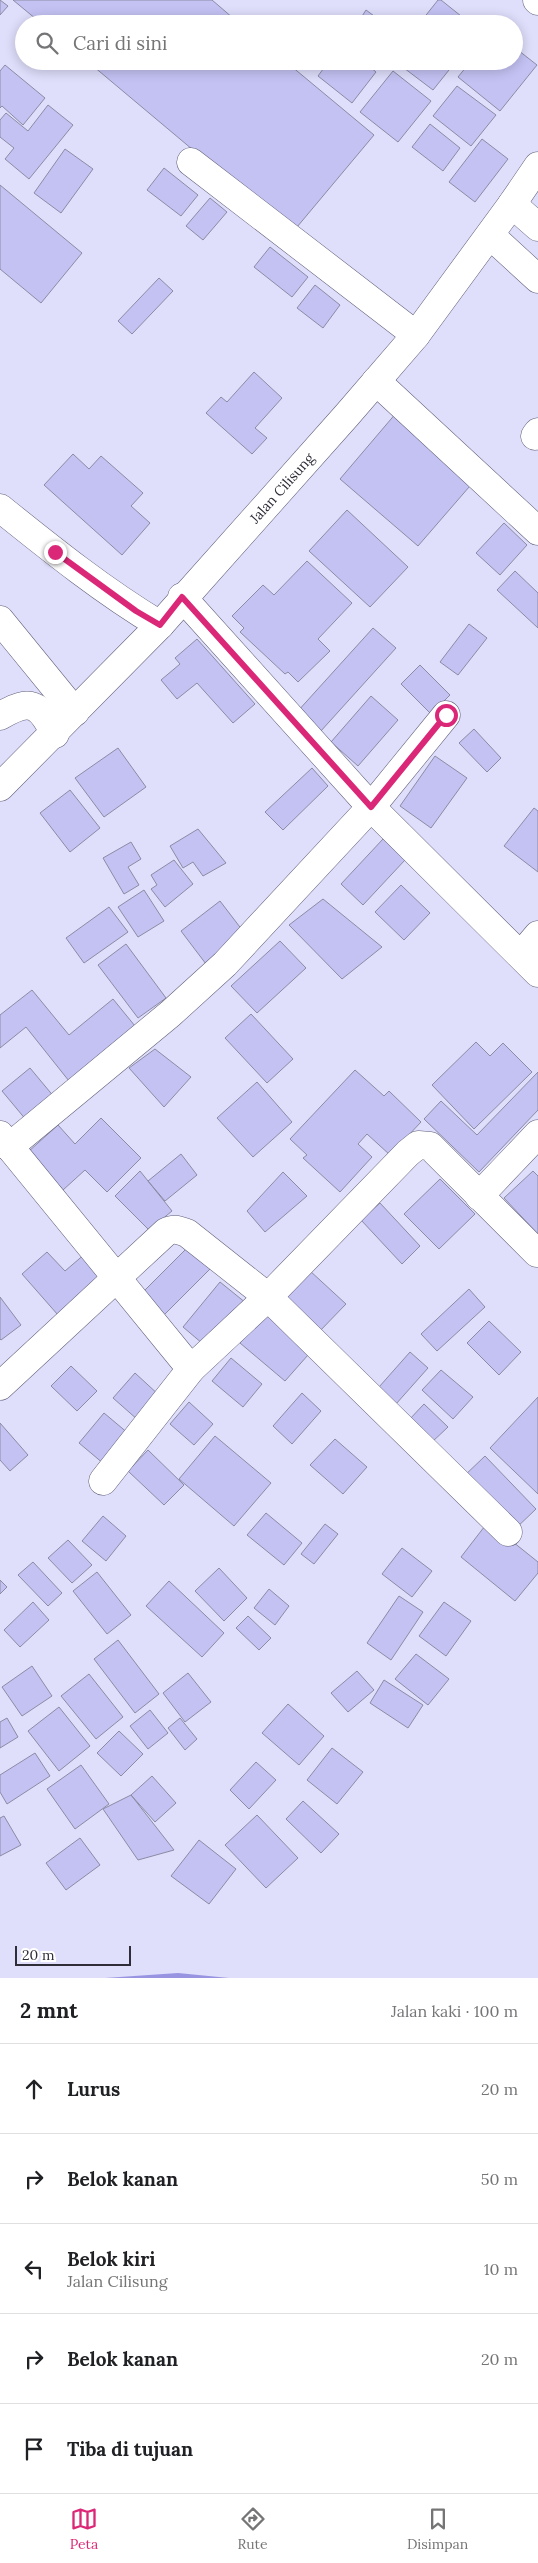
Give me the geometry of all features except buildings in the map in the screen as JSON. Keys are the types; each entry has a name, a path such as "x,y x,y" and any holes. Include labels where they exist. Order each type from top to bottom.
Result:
{"street":[{"path":"191,162 416,335"},
{"name":"Jalan Cilisung","path":"0,786 54,734 160,625 182,597 376,382 416,335 538,166"},
{"path":"512,204 538,227"},
{"path":"490,235 538,279"},
{"path":"376,382 538,531"},
{"path":"0,508 55,552 136,611 160,625"},
{"path":"182,597 371,807 532,954"},
{"path":"0,620 75,712"},
{"path":"0,716 17,706 28,704 44,712 54,734"},
{"path":"191,1369 5,1141 176,1008 225,964 371,807 446,715"},
{"path":"479,1196 538,1134"},
{"path":"104,1481 191,1369 268,1297 408,1152 418,1146 430,1146 538,1253"},
{"path":"0,1386 172,1228 187,1233 268,1297 508,1532"}],"shaded area":[{"path":"178,1973 229,1978 105,1978"}],"route":[{"path":"55,552 136,611 160,625 182,597 371,807 446,715"}]}
